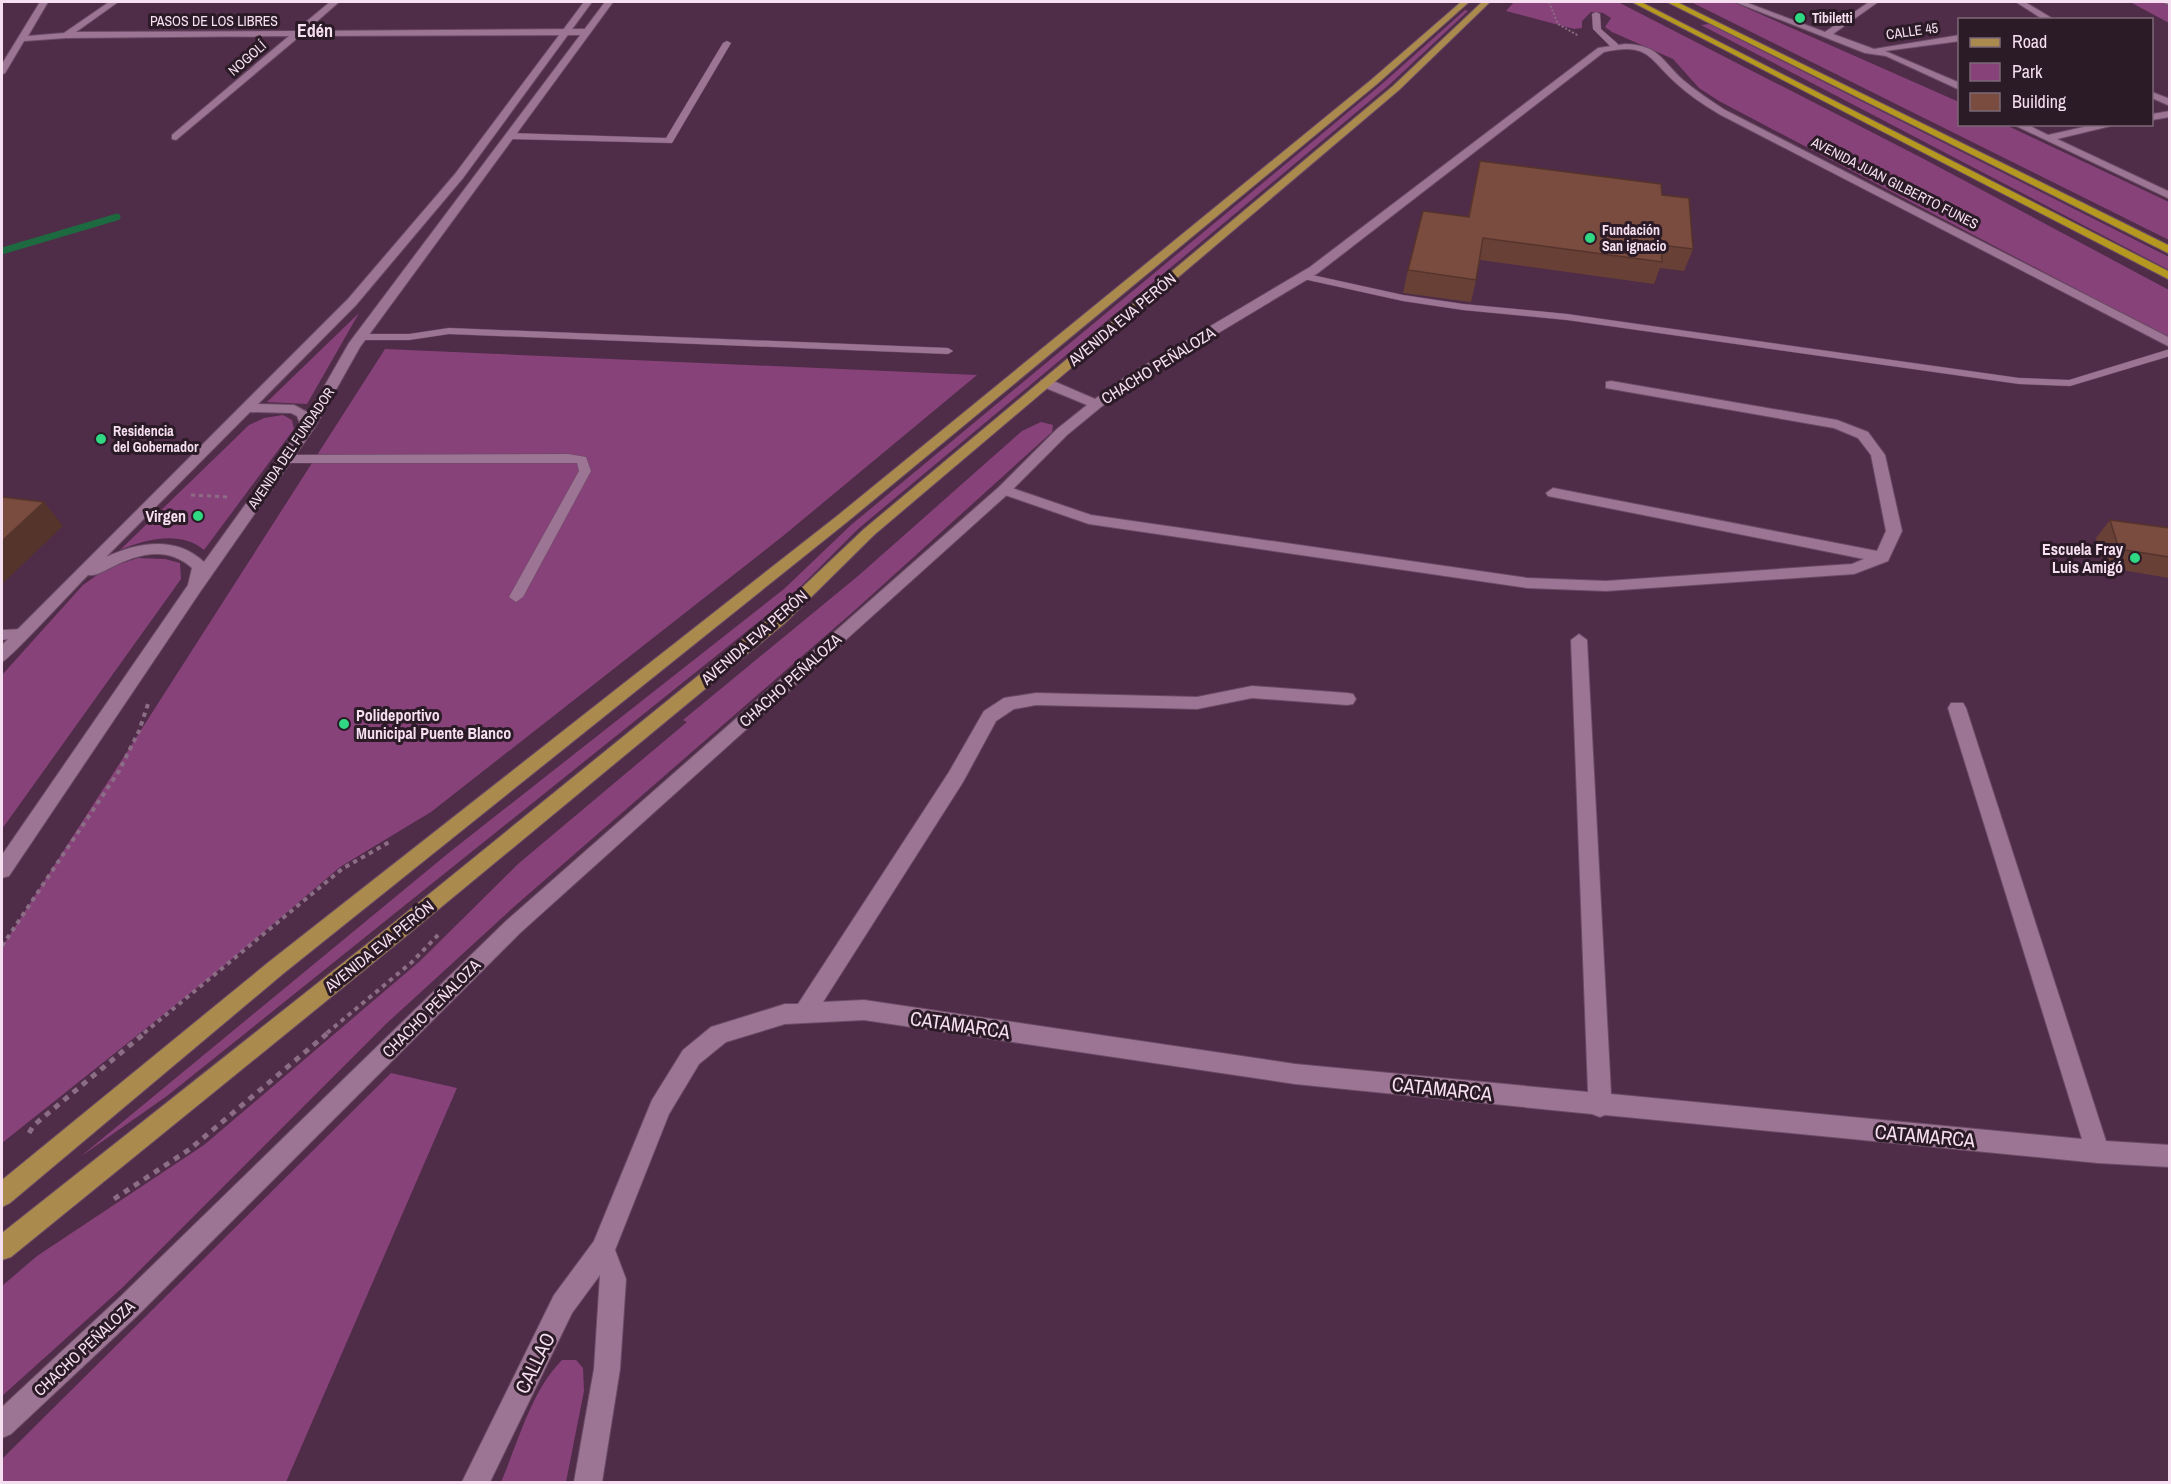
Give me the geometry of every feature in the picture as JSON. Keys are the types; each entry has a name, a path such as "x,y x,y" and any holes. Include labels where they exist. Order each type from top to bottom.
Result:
{"highway":[{"path":"1636,2 2169,277"},
{"path":"1671,2 2169,251"}],"main road":[{"name":"AVENIDA EVA PERÓN","path":"2,1195 277,967 842,519 1365,89 1466,2"},
{"name":"AVENIDA EVA PERÓN","path":"2,1248 398,932 770,626 869,532 1396,88 1486,2"}],"street":[{"path":"2,71 44,2"},
{"path":"66,35 114,2"},
{"name":"NOGOLÍ","path":"176,137 335,2"},
{"path":"2,656 20,634 352,302 459,176 588,2"},
{"name":"AVENIDA DEL FUNDADOR","path":"2,870 194,588 308,427 361,337 609,2"},
{"path":"1739,2 1868,51 1888,54 1958,87"},
{"path":"1826,35 1874,2"},
{"path":"2020,2 2048,18"},
{"name":"PASOS DE LOS LIBRES","path":"22,39 66,35 586,32"},
{"name":"CALLE 45","path":"1868,51 1958,38"},
{"name":"CHACHO PEÑALOZA","path":"2,1425 129,1306 513,927 1004,490 1062,432 1130,380 1303,276 1601,50 1615,46"},
{"name":"AVENIDA JUAN GILBERTO FUNES","path":"1615,46 1638,47 1650,52 1660,58 1678,81 1722,112 2169,343"},
{"path":"1868,51 1874,57 1958,97"},
{"path":"2153,96 2169,103"},
{"path":"2153,117 2169,114"},
{"path":"2021,126 2169,196"},
{"path":"2044,126 2169,185"},
{"path":"2046,138 2105,126"},
{"path":"1046,383 1096,404"},
{"path":"1004,490 1089,519 1527,583 1606,586 1842,570 1854,569 1882,556 1894,531 1878,455 1863,435 1837,424 1611,386"},
{"path":"245,408 294,409 303,414 308,427"},
{"path":"1552,493 1882,556"},
{"path":"73,581 135,550 178,549 191,556 200,567 194,588"},
{"path":"1580,640 1600,1106"},
{"path":"804,1013 956,777 990,716 1010,703 1036,699 1197,703 1252,692 1347,699"},
{"path":"1957,708 2098,1152"},
{"name":"CATAMARCA","path":"719,1034 785,1014 864,1010 1294,1074 1600,1106 2098,1152 2169,1156"},
{"name":"CALLAO","path":"476,1482 564,1304 603,1250 660,1108 691,1057 719,1034"},
{"path":"588,1482 607,1369 614,1279 603,1250"}],"lane":[{"path":"1596,14 1594,22 1597,32 1615,46"},
{"path":"510,136 669,141 727,43"},
{"path":"1303,276 1361,290 1462,307 1568,317 2019,381 2070,383 2169,352"},
{"path":"361,337 408,337 449,332 948,351"},
{"path":"285,459 568,458 582,460 585,471 516,597"},
{"path":"2,635 20,634"}],"path":[{"path":"160,494 257,498"}],"green space":[{"path":"1514,2 1618,2 1922,158 2169,290 2169,338 1719,101 1699,88 1673,59 1605,27 1611,18 1603,13 1591,12 1582,21 1582,28 1574,29 1506,11"},
{"path":"1691,2 1733,2 1958,102 1958,126 2008,126 2169,202 2169,240"},
{"path":"2130,2 2169,2 2169,23"},
{"path":"1465,10 1468,11 1389,85 858,529 792,595 167,1096 80,1157 451,851 784,589 851,525 1383,83"},
{"path":"1709,24 2169,257 2169,270 1701,25"},
{"path":"359,313 307,404 267,402"},
{"name":"Polideportivo Municipal Puente Blanco","path":"385,349 977,375 783,536 431,812 340,867 213,975 2,1143 2,947"},
{"path":"283,415 292,420 294,429 204,550 185,540 163,538 120,550 249,425 264,418"},
{"path":"1041,422 1053,425 1052,432 854,611 516,905 386,1024 122,1288 2,1396 2,1286 37,1256 204,1145 420,961 518,864 687,722 683,720 858,576 1022,431"},
{"path":"138,558 165,559 180,563 181,579 2,829 2,675 83,585 107,568"},
{"path":"391,1073 457,1088 286,1482 2,1482 2,1459"},
{"path":"562,1360 576,1360 583,1368 584,1391 566,1482 501,1482 534,1402 551,1373"}],"building":[{"name":"Fundación San ignacio","path":"1480,161 1661,184 1662,195 1689,198 1693,249 1661,245 1662,262 1483,238 1476,280 1408,270 1423,211 1469,217"},
{"path":"2,497 44,502 2,541"},
{"path":"2110,520 2169,528 2169,557 2119,549"}],"waterway":[{"path":"2,251 117,217"}],"place":[{"name":"Tibiletti","path":"1800,18"},
{"name":"Fundación San ignacio","path":"1590,238"},
{"name":"Residencia del Gobernador","path":"101,439"},
{"name":"Virgen","path":"198,516"},
{"name":"Escuela Fray Luis Amigó","path":"2135,558"},
{"name":"Polideportivo Municipal Puente Blanco","path":"344,724"}],"district":[{"name":"Edén","path":"315,31"}]}
